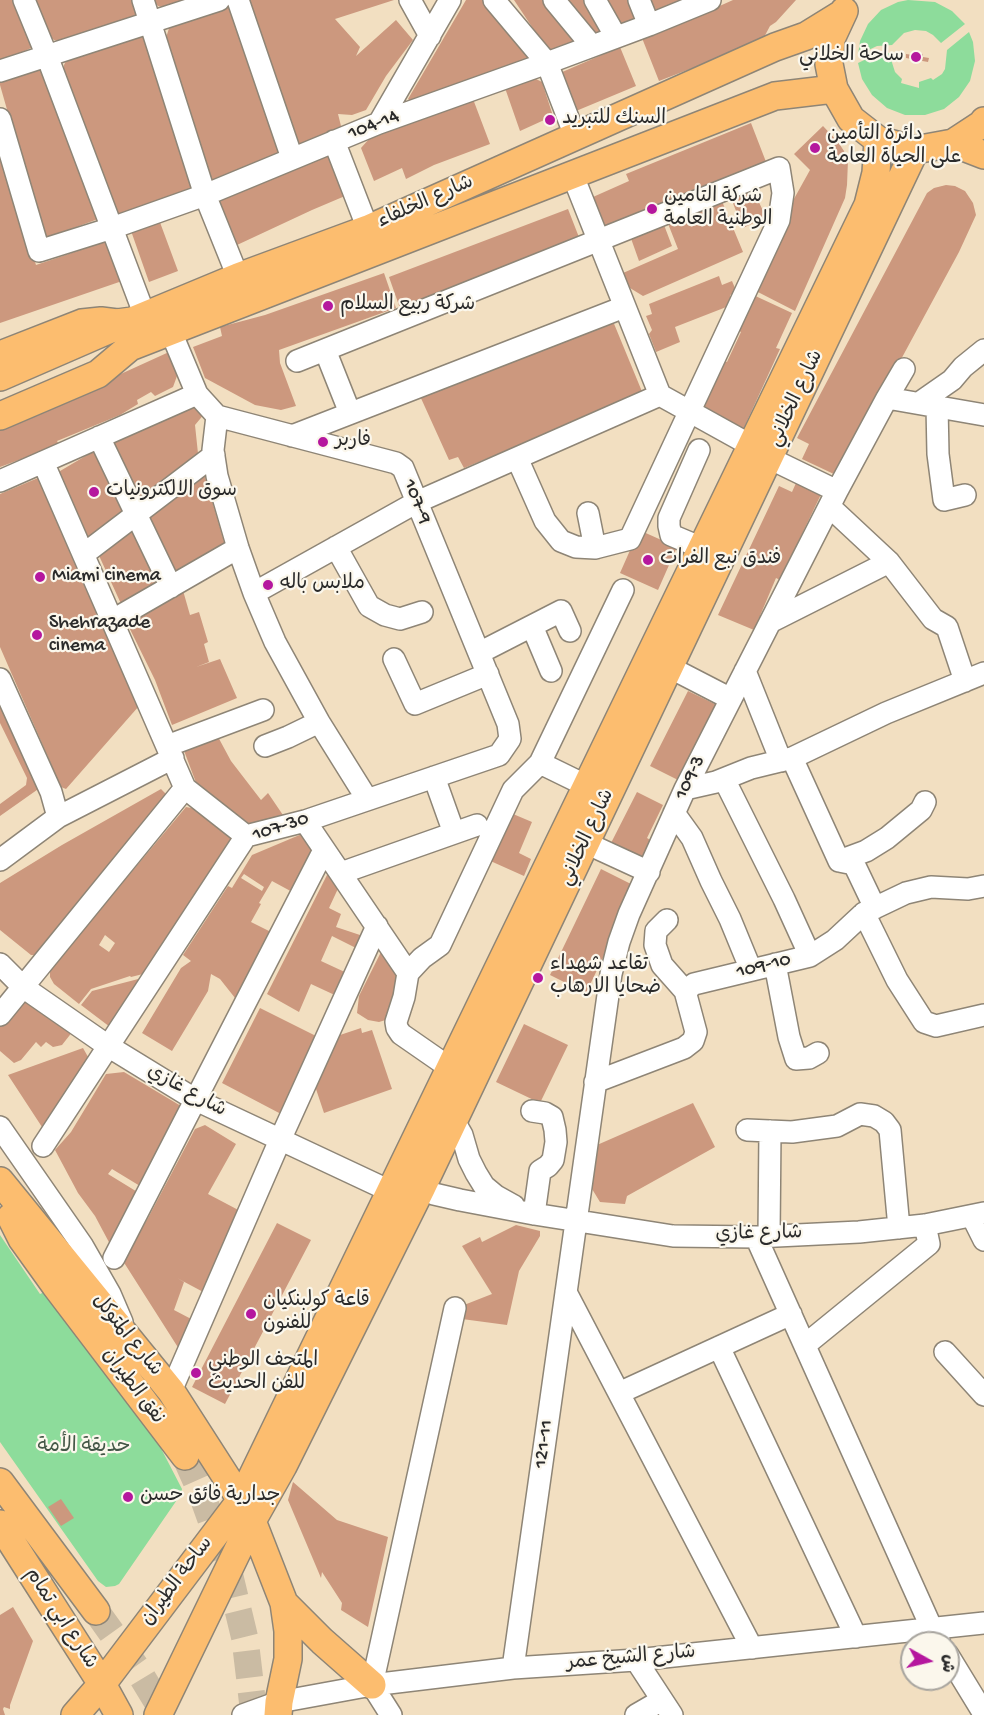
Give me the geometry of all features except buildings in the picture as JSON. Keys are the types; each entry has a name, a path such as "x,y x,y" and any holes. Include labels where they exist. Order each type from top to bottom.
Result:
{"main road":[{"path":"846,8 831,39 829,64 834,89 851,119 878,140 915,150 953,143 984,122"},
{"name":"شارع الخلفاء","path":"0,355 82,323 135,319 238,277 368,229 775,47 806,36 846,8"},
{"name":"شارع الخلفاء","path":"0,416 98,374 130,348 775,96 834,89"},
{"name":"شارع الخلاني","path":"246,1510 394,1184 442,1115 586,843 669,667 868,205 876,173 878,140"},
{"path":"953,143 984,155"},
{"name":"شارع الخلاني","path":"246,1510 283,1466 421,1189 442,1115 450,1068 702,548 760,452 915,150"},
{"path":"0,378 135,319"},
{"path":"0,398 124,351"},
{"name":"شارع المتوكل","path":"0,1181 171,1391 246,1510"},
{"name":"نفق الطيران","path":"0,1198 22,1239 185,1456"},
{"path":"0,1482 96,1611"},
{"path":"246,1510 284,1603 288,1631 288,1659 278,1708"},
{"name":"ساحة الطيران","path":"75,1715 246,1510"},
{"name":"ساحة الطيران","path":"158,1715 246,1510"},
{"name":"شارع ابي تمام","path":"0,1524 102,1684 118,1715"},
{"path":"284,1603 372,1686"}],"street":[{"path":"24,0 112,228 135,319"},
{"path":"143,0 205,195 238,277"},
{"path":"0,71 219,0"},
{"path":"238,0 292,158"},
{"path":"410,0 430,36"},
{"path":"379,123 450,0"},
{"path":"494,0 547,63 575,136"},
{"path":"554,0 592,46"},
{"path":"595,0 616,37"},
{"path":"639,0 649,25"},
{"name":"104-14","path":"0,119 39,251 205,195 379,123 547,63 710,0"},
{"path":"334,141 368,229"},
{"path":"297,361 779,168 783,193 779,220 630,539 595,548 576,547 561,541 545,521 517,458"},
{"path":"573,176 660,396 760,452 834,499 889,562 933,619 947,627 975,677 886,713 787,760 751,768 723,779 685,789"},
{"path":"292,436 624,307"},
{"path":"171,332 197,394 216,416 214,455 216,476 254,592 275,642 319,722 367,800"},
{"path":"325,350 350,413"},
{"path":"928,405 963,367 984,350"},
{"name":"109-3","path":"576,1221 611,974 619,942 685,789 834,499 904,369"},
{"path":"0,481 197,394"},
{"path":"254,592 417,502 660,396"},
{"path":"887,398 984,415"},
{"path":"928,405 944,500 965,495"},
{"name":"107-9","path":"216,416 396,463 403,468 508,724 510,739"},
{"path":"99,437 171,587"},
{"path":"699,450 669,518 669,526 671,535 702,548"},
{"path":"84,554 214,455"},
{"path":"43,462 185,788 246,836"},
{"path":"588,513 595,548"},
{"path":"336,547 369,606 385,615 400,619 422,612"},
{"path":"113,620 238,548"},
{"path":"770,622 889,562"},
{"path":"450,1068 401,1034 396,1022 404,998 408,973 422,958 440,945 513,790 540,763 623,590"},
{"path":"479,653 561,611 570,631"},
{"path":"532,626 551,671"},
{"path":"394,659 415,704 488,674"},
{"path":"669,667 731,699"},
{"path":"745,671 787,760 839,861"},
{"path":"0,679 51,792 58,817"},
{"path":"0,860 58,817 170,752 263,710"},
{"path":"265,746 319,722"},
{"name":"107-30","path":"43,1146 246,836 304,821 499,755 510,739"},
{"path":"540,763 587,786"},
{"path":"434,777 454,833"},
{"path":"723,779 784,899 810,956"},
{"path":"0,1015 185,788"},
{"path":"839,861 866,851 887,838 921,810 924,802"},
{"path":"674,813 692,838 751,970"},
{"path":"304,821 408,973"},
{"path":"341,873 477,825"},
{"path":"586,843 649,872"},
{"path":"114,1258 324,849"},
{"path":"839,861 854,864 869,910 897,980 924,1022 936,1026 984,1015"},
{"name":"109-10","path":"685,992 694,984 810,956 835,940 869,910 906,893 931,887 968,889 984,886"},
{"path":"595,1083 684,1048 693,1041 696,1032 685,992 662,964 655,945 656,931 667,920"},
{"path":"171,1391 280,1140 377,926"},
{"name":"شارع غازي","path":"0,964 23,987 108,1046 196,1100 280,1140 394,1184 534,1214 673,1236 763,1237 859,1232 925,1225 978,1214"},
{"path":"775,964 789,1037 796,1059 809,1058 818,1053"},
{"path":"532,1111 545,1113 552,1117 556,1142 552,1160 548,1166 540,1170 534,1214"},
{"path":"747,1130 792,1132 837,1126 860,1114 874,1116 884,1122 890,1130 899,1228"},
{"name":"شارع غازي","path":"442,1115 462,1135 469,1160 484,1185 508,1204 534,1214"},
{"path":"0,1127 82,1245 110,1294 130,1342"},
{"path":"770,1131 763,1237 791,1314 934,1631"},
{"path":"978,1214 984,1240"},
{"name":"121-11","path":"513,1668 576,1221"},
{"path":"805,1345 929,1244 925,1225"},
{"path":"566,1292 753,1648"},
{"path":"391,1715 372,1686 455,1308"},
{"path":"619,1393 791,1314"},
{"path":"719,1347 856,1637"},
{"path":"945,1352 980,1384"},
{"name":"شارع الشيخ عمر","path":"954,1631 984,1623"},
{"name":"شارع الشيخ عمر","path":"278,1708 372,1686 513,1668 636,1660 856,1637 900,1636"},
{"path":"636,1660 667,1707 636,1715"},
{"path":"960,1679 976,1712"},
{"path":"243,1715 278,1708"}],"green space":[{"path":"908,0 935,2 952,11 965,24 941,43 926,31 915,30 904,33 892,45 877,46 858,55 860,41 868,24 881,10"},
{"path":"969,32 973,42 975,61 970,81 959,97 944,109 925,115 905,115 887,108 872,95 862,79 858,63 879,53 889,53 895,72 902,79 901,83 919,88 919,82 931,78 933,80 942,74 945,69 947,50"},
{"name":"حديقة الأمة","path":"0,1235 40,1294 47,1291 152,1431 182,1489 181,1494 119,1584 115,1586 106,1587 98,1581 0,1442"}],"tunnel":[{"path":"185,1456 201,1492 227,1564 245,1639 254,1715"},
{"path":"96,1611 136,1667 165,1715"}],"place":[{"name":"ساحة الخلاني","path":"916,57"},
{"name":"السنك للتبريد","path":"550,120"},
{"name":"دائرة التأمين على الحياة العامة","path":"815,148"},
{"name":"شركة التامين الوطنية العامة","path":"652,209"},
{"name":"شركة ربيع السلام","path":"328,306"},
{"name":"فاربر","path":"323,442"},
{"name":"سوق الالكترونيات","path":"94,492"},
{"name":"فندق نبع الفرات","path":"648,560"},
{"name":"Miami cinema","path":"40,577"},
{"name":"ملابس باله","path":"268,585"},
{"name":"Shehrazade cinema","path":"37,635"},
{"name":"تقاعد شهداء ضحايا الارهاب","path":"538,978"},
{"name":"قاعة كولبنكيان للفنون","path":"251,1314"},
{"name":"المتحف الوطني للفن الحديث","path":"196,1373"},
{"name":"جدارية فائق حسن","path":"128,1497"}]}
